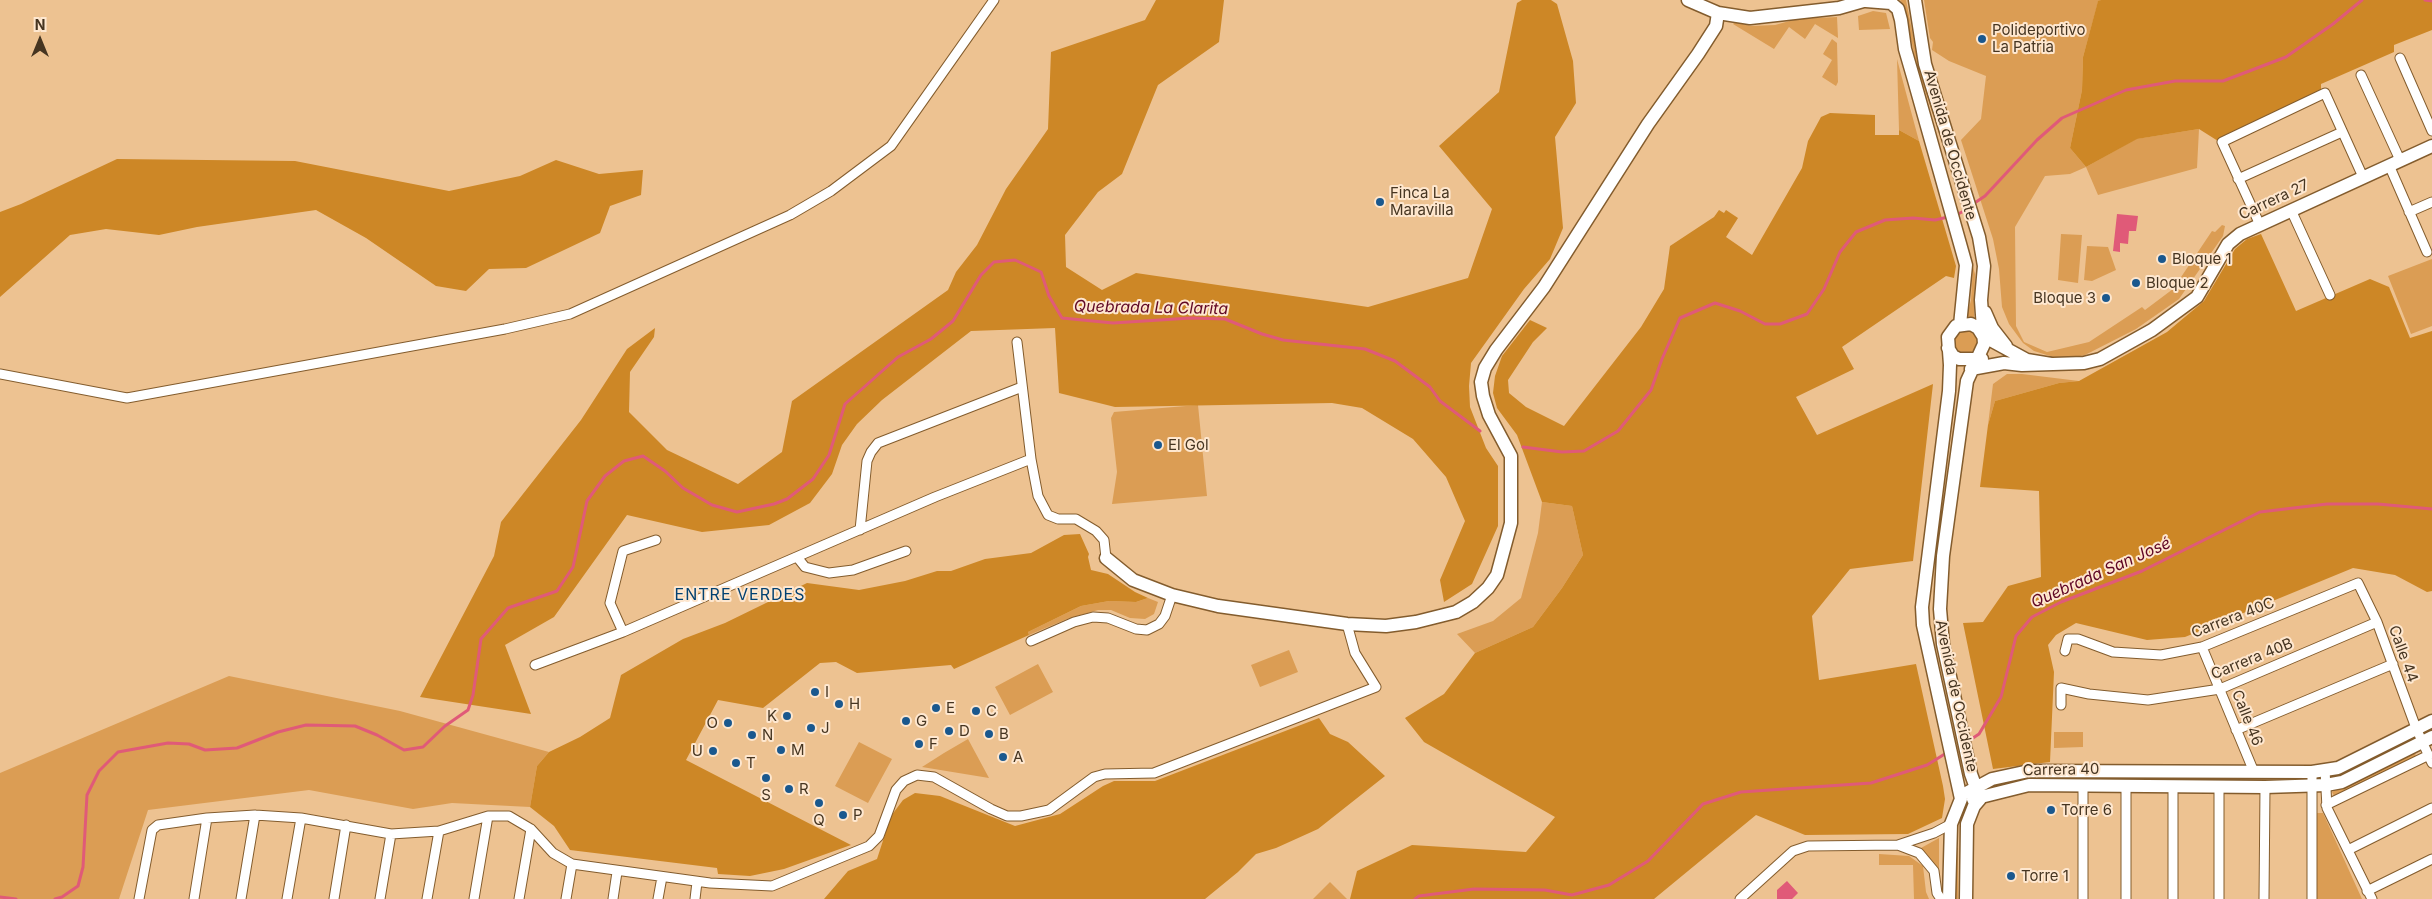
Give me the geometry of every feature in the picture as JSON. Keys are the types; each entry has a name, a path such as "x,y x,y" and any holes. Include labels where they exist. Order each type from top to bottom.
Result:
{"street":[{"path":"0,374 127,398 495,331 570,314 790,215 832,191 891,146 994,0"},
{"path":"1688,0 1718,13 1750,18 1839,8 1867,0"},
{"name":"Avenida de Occidente","path":"1867,0 1885,2 1898,9 1914,80 1960,240 1967,273 1960,324"},
{"name":"Avenida de Occidente","path":"1915,0 1926,64 1979,237 1984,266 1981,300 1983,336"},
{"path":"1017,342 1031,459 1038,496 1048,514 1058,518 1076,519 1096,532 1104,540 1106,558 1133,580 1172,595 1218,606 1347,624 1386,626 1416,622 1456,612 1473,602 1498,575 1511,523 1511,456 1488,415 1482,396 1481,382 1485,368 1496,350 1544,287 1653,116 1698,54 1716,26 1718,13"},
{"path":"2400,58 2432,131"},
{"path":"2361,75 2394,163 2409,212 2427,252"},
{"path":"2260,225 2222,142 2325,93 2363,177"},
{"path":"2238,179 2342,132"},
{"name":"Carrera 27","path":"1974,364 2084,363 2100,359 2152,330 2197,297 2228,244 2240,234 2432,146"},
{"path":"2409,212 2432,202"},
{"path":"2291,210 2330,295"},
{"path":"1981,300 1992,328 2011,352"},
{"path":"1960,324 1973,325 1983,336 1984,347 1974,364 1959,360 1948,348 1949,334 1960,324"},
{"name":"Carrera 27","path":"1983,336 2027,360 2051,364"},
{"name":"Avenida de Occidente","path":"1948,348 1950,365 1949,391 1922,607 1923,625 1961,798"},
{"name":"Avenida de Occidente","path":"1974,364 1966,392 1951,499 1940,609 1943,644 1971,774 1977,793"},
{"path":"860,530 867,461 878,443 1022,387"},
{"path":"535,665 623,632 935,497 1031,459"},
{"path":"623,632 610,603 623,551 656,540"},
{"path":"797,557 806,567 829,573 852,570 906,551"},
{"name":"Calle 44","path":"2358,582 2377,622 2416,728 2427,739 2430,759"},
{"name":"Carrera 40C","path":"2065,651 2068,639 2078,639 2113,652 2161,655 2202,647 2358,582"},
{"path":"1031,641 1074,622 1093,617 1108,618 1136,629 1147,630 1159,624 1165,616 1172,595"},
{"name":"Carrera 40B","path":"2061,705 2061,688 2090,694 2148,700 2220,689 2377,622"},
{"path":"138,899 152,830 164,822 255,815 301,818 391,834 439,830 488,816 509,816 531,829 553,854 572,864 617,872 697,882 772,886 869,846 879,836 896,790 904,781 916,776 934,777 1007,816 1039,812 1049,810 1094,777 1105,774 1154,773 1376,687 1355,653 1347,624"},
{"name":"Calle 46","path":"2202,647 2254,772"},
{"path":"2236,730 2393,664"},
{"name":"Carrera 40","path":"1977,793 2009,774 2029,771 2254,772 2318,771 2338,768 2432,721"},
{"name":"Carrera 40","path":"1961,798 1977,793 2018,786 2265,787 2320,785 2342,782 2427,739"},
{"path":"2326,805 2430,759"},
{"path":"2318,771 2326,805 2370,895 2432,859"},
{"path":"2083,785 2083,899"},
{"path":"2126,785 2126,899"},
{"path":"2312,899 2320,785"},
{"path":"2172,899 2173,786"},
{"path":"2219,786 2219,899"},
{"path":"2264,899 2265,787"},
{"path":"1966,899 1967,824 1977,793"},
{"path":"1949,899 1950,824 1961,798"},
{"path":"2348,850 2432,808"},
{"path":"241,899 255,815"},
{"path":"474,899 488,816"},
{"path":"194,899 207,818"},
{"path":"287,899 301,818"},
{"path":"1740,899 1793,851 1808,846 1898,845 1934,833 1950,824"},
{"path":"334,899 346,825"},
{"path":"519,899 531,829"},
{"path":"428,899 439,830"},
{"path":"380,899 391,834"},
{"path":"1898,845 1920,853 1934,871 1936,893 1941,899"},
{"path":"566,899 572,864"},
{"path":"613,899 617,872"},
{"path":"658,899 662,877"},
{"path":"694,899 697,882"}],"shaded area":[{"path":"1156,0 1224,0 1219,42 1158,85 1122,174 1098,192 1065,235 1066,267 1102,290 1136,273 1368,307 1468,278 1492,209 1439,146 1499,92 1517,3 1522,0 1551,0 1557,4 1573,61 1576,103 1555,137 1563,228 1550,259 1524,289 1471,363 1470,407 1486,448 1498,466 1498,526 1472,584 1444,602 1440,580 1465,521 1446,477 1413,439 1362,408 1332,403 1115,407 1059,393 1055,328 971,331 882,400 857,424 842,445 832,474 810,503 769,525 702,532 627,515 554,617 505,645 531,714 420,697 494,556 501,522 581,420 627,349 655,328 654,337 630,372 629,412 667,450 738,484 782,452 792,401 948,290 956,272 977,245 1006,189 1048,129 1051,52 1145,20"},
{"path":"1900,0 1906,0 1919,66 1944,141 1942,142 1917,67 1904,6"},
{"path":"1924,0 2101,0 2098,2 2083,57 2082,90 2070,148 2086,167 2070,174 2045,176 2015,227 2016,326 2024,342 2047,352 2089,342 2142,307 2145,310 2173,289 2212,231 2215,232 2222,225 2225,226 2223,236 2179,299 2136,329 2085,355 2063,360 2034,351 2023,343 2009,324 2002,307 1999,269 1993,239 1961,140 1981,119 1986,76 1949,61 1932,50 1933,42 1930,38"},
{"path":"2432,0 2432,30 2394,45 2394,52 2321,84 2321,92 2218,141 2199,129 2137,139 2086,167 2070,148 2082,90 2083,57 2098,1"},
{"path":"1873,11 1886,13 1890,29 1859,30 1858,16"},
{"path":"1837,17 1838,38 1815,24 1805,39 1789,27 1774,49 1733,24 1735,22 1751,26 1775,25 1797,19"},
{"path":"1832,39 1837,43 1838,82 1836,86 1822,77 1832,60 1823,54"},
{"path":"1897,59 1902,78 1919,141 1899,130"},
{"path":"1830,113 1875,115 1875,135 1899,135 1899,130 1919,141 1956,266 1954,278 1946,276 1842,347 1854,369 1796,397 1817,435 1933,384 1913,561 1850,569 1812,616 1819,680 1916,664 1943,786 1945,799 1942,818 1908,834 1805,835 1756,815 1654,899 1350,899 1357,871 1412,845 1526,852 1555,817 1424,742 1405,718 1444,694 1475,653 1533,627 1562,588 1583,555 1572,506 1542,502 1517,435 1497,408 1493,393 1495,376 1502,356 1530,320 1547,328 1533,342 1508,380 1509,393 1526,407 1564,426 1641,327 1664,289 1670,246 1714,217 1719,210 1724,213 1726,210 1738,218 1726,237 1752,255 1802,168 1808,141 1821,117"},
{"path":"2199,129 2197,168 2098,195 2086,167 2136,139"},
{"path":"117,159 295,161 449,191 520,176 556,160 599,174 643,170 641,195 610,206 600,233 526,268 489,269 466,291 436,286 366,238 316,210 197,227 159,235 106,229 70,235 0,297 0,212"},
{"path":"2117,214 2138,216 2136,231 2129,231 2128,244 2120,243 2120,252 2113,251"},
{"path":"2061,234 2082,235 2078,283 2058,280"},
{"path":"2261,234 2296,311 2370,279 2389,287 2410,338 2432,331 2432,591 2427,592 2395,575 2353,568 2185,637 2147,640 2076,623 2056,635 2048,645 2054,672 2050,762 1993,769 1963,623 1983,622 2008,586 2041,577 2039,491 1980,487 1988,425 1995,401 2059,383 2079,381 2167,332 2204,301 2235,249 2247,239"},
{"path":"2087,246 2108,247 2116,270 2092,281 2084,280"},
{"path":"2432,259 2432,326 2411,334 2388,276"},
{"path":"1973,267 1975,274 1974,318 1967,316 1971,300"},
{"path":"1966,329 1974,333 1978,341 1974,349 1966,353 1958,349 1954,341 1958,333"},
{"path":"2007,374 2079,381 2059,383 1995,401 1988,425 1993,384"},
{"name":"El Gol","path":"1198,405 1207,496 1112,504 1117,472 1111,418 1114,412"},
{"path":"1542,502 1572,506 1583,555 1562,588 1533,627 1475,653 1457,634 1493,621 1521,598 1538,533"},
{"path":"1080,534 1089,554 1091,570 1108,574 1135,592 1148,598 1136,602 1109,601 1081,606 1028,632 1029,635 954,669 951,665 857,673 836,662 820,663 763,708 718,700 686,760 851,845 784,869 750,876 718,874 717,868 570,850 554,826 530,807 537,766 549,752 580,737 610,718 621,675 683,639 725,623 807,583 859,590 905,581 937,571 951,571 985,559 1031,553 1064,535"},
{"path":"1148,598 1158,602 1154,614 1145,619 1130,618 1111,610 1098,610 1067,619 1029,635 1028,632 1081,606 1109,601 1136,602"},
{"path":"1289,650 1298,672 1260,687 1251,665"},
{"path":"1038,664 1053,692 1010,715 995,687"},
{"path":"229,676 400,711 549,752 537,766 530,807 452,803 413,809 309,790 148,810 119,899 0,899 0,773"},
{"path":"1319,718 1330,734 1348,742 1385,776 1318,829 1276,848 1256,854 1238,872 1205,899 824,899 848,871 877,859 891,816 903,800 915,793 940,796 1015,826 1060,814 1114,781 1155,781"},
{"path":"2054,732 2083,732 2083,747 2054,748"},
{"path":"968,739 989,778 922,767 944,753"},
{"path":"2409,739 2410,743 2338,779 2336,775"},
{"path":"859,742 892,759 868,803 835,786"},
{"path":"2414,751 2416,756 2334,796 2332,792"},
{"path":"2040,777 2247,778 2247,779 2040,779"},
{"path":"2317,813 2323,813 2362,899 2317,899"},
{"path":"1939,838 1939,871 1921,848"},
{"path":"1954,848 1958,848 1958,899 1954,899"},
{"path":"1879,854 1909,856 1923,866 1926,892 1929,899 1914,899 1913,865 1879,865"},
{"path":"1787,881 1798,893 1792,899 1777,899 1777,890"},
{"path":"1330,882 1347,899 1313,899"}],"waterway":[{"name":"Quebrada La Clarita","path":"1973,204 1985,196 2037,140 2062,118 2126,90 2175,81 2223,81 2286,57 2333,24 2362,0"},
{"name":"Quebrada La Clarita","path":"2425,0 2432,1"},
{"name":"Quebrada La Clarita","path":"1954,216 1966,210"},
{"name":"Quebrada La Clarita","path":"1523,447 1562,452 1584,451 1618,431 1651,390 1680,318 1715,303 1740,311 1765,324 1780,324 1807,314 1824,289 1840,252 1856,232 1885,220 1913,218 1935,220 1948,217"},
{"name":"Quebrada La Clarita","path":"55,899 62,897 78,886 83,867 87,795 99,771 118,752 168,743 189,744 205,750 237,748 278,732 306,725 355,726 377,735 404,750 423,747 445,726 468,710 473,695 481,639 508,608 557,591 573,567 587,501 605,476 624,461 643,456 665,471 683,488 712,505 737,512 774,504 787,499 813,479 829,455 845,404 898,357 931,339 953,321 981,275 994,262 1015,260 1041,272 1049,296 1062,318 1113,323 1191,318 1225,319 1262,334 1283,340 1365,349 1395,361 1430,387 1440,401 1480,431"},
{"name":"Quebrada San José","path":"1967,742 1979,734 2001,697 2016,636 2032,617 2061,602 2142,571 2260,512 2327,504 2378,504 2432,509"},
{"name":"Quebrada San José","path":"1415,899 1419,896 1474,889 1545,890 1572,895 1609,885 1648,861 1703,804 1741,792 1871,783 1927,765 1948,752"},
{"name":"Quebrada La Clarita","path":"0,897 16,899"}],"place":[{"name":"Polideportivo La Patria","path":"1982,39"},
{"name":"Finca La Maravilla","path":"1380,202"},
{"name":"Bloque 1","path":"2162,259"},
{"name":"Bloque 2","path":"2136,283"},
{"name":"Bloque 3","path":"2106,298"},
{"name":"El Gol","path":"1158,445"},
{"name":"I","path":"815,692"},
{"name":"H","path":"839,704"},
{"name":"E","path":"936,708"},
{"name":"C","path":"976,711"},
{"name":"K","path":"787,716"},
{"name":"G","path":"906,721"},
{"name":"O","path":"728,723"},
{"name":"J","path":"811,728"},
{"name":"D","path":"949,731"},
{"name":"B","path":"989,734"},
{"name":"N","path":"752,735"},
{"name":"F","path":"919,744"},
{"name":"M","path":"781,750"},
{"name":"U","path":"713,751"},
{"name":"A","path":"1003,757"},
{"name":"T","path":"736,763"},
{"name":"S","path":"766,778"},
{"name":"R","path":"789,789"},
{"name":"Q","path":"819,803"},
{"name":"Torre 6","path":"2051,810"},
{"name":"P","path":"843,815"},
{"name":"Torre 1","path":"2011,876"}],"district":[{"name":"ENTRE VERDES","path":"740,595"}]}
